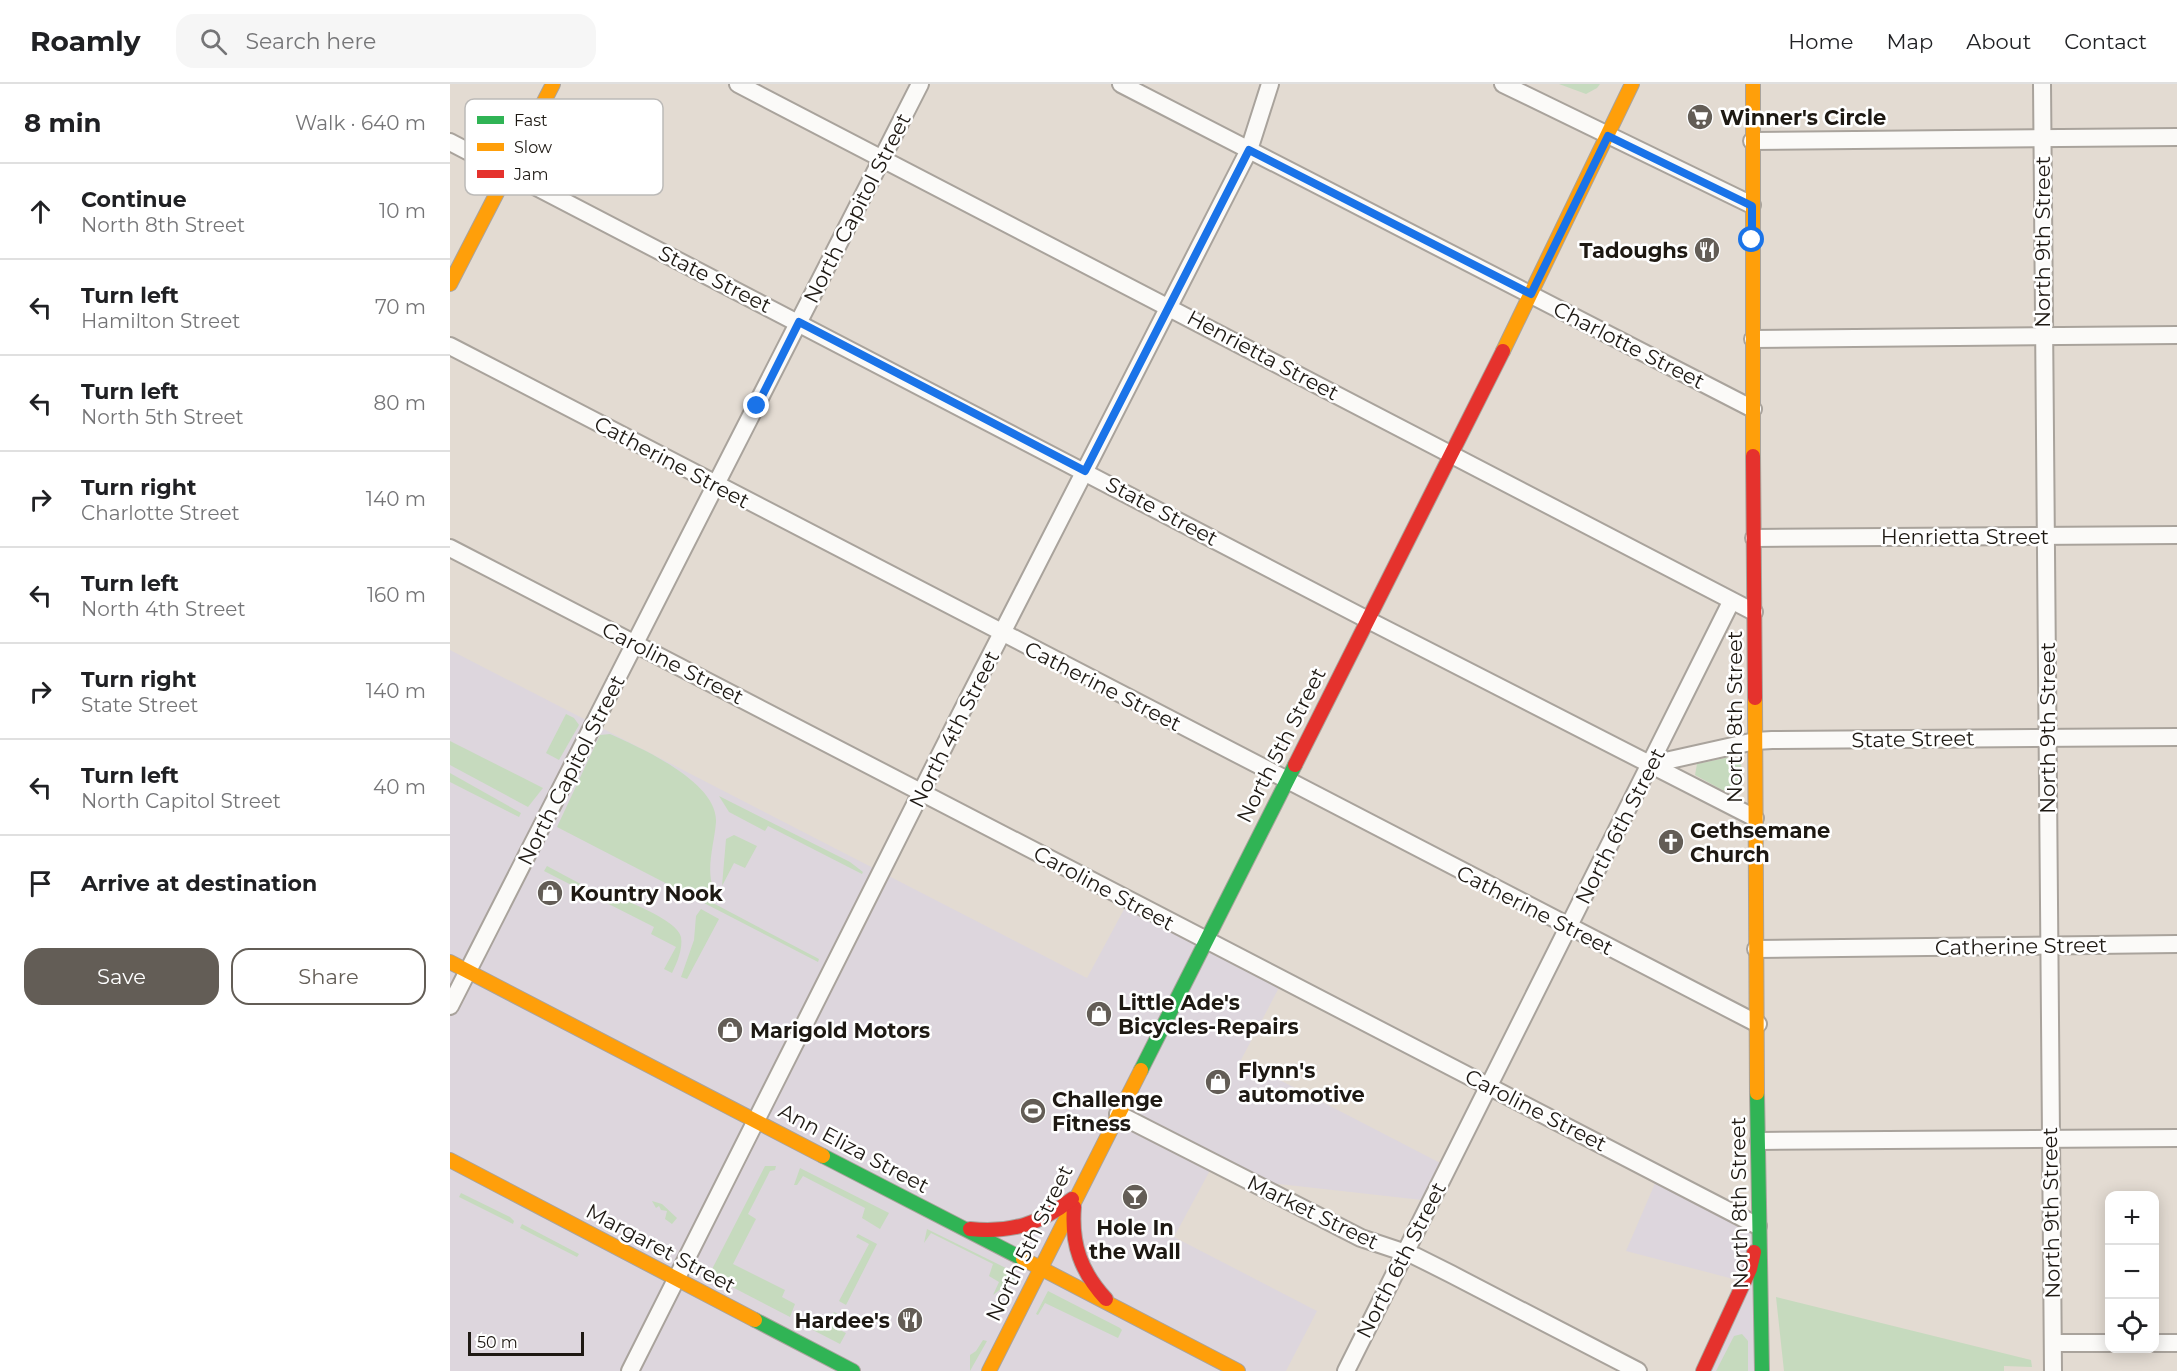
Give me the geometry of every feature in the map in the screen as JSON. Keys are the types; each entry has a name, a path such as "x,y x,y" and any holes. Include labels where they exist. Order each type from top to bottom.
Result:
{"main road":[{"path":"545,99 553,84"},
{"name":"North 5th Street","path":"989,1371 1452,455 1632,84"},
{"name":"North 5th Street","path":"1608,136 1643,84"},
{"name":"North 8th Street","path":"1752,89 1758,1226 1761,1253 1762,1371"},
{"path":"450,285 495,195"},
{"name":"Ann Eliza Street","path":"450,962 1238,1371"},
{"name":"Margaret Street","path":"450,1160 853,1371"},
{"path":"962,1228 1018,1230 1048,1219 1075,1197"},
{"path":"1075,1197 1072,1217 1074,1252 1090,1283 1118,1310"},
{"path":"1703,1371 1750,1269 1758,1226"}],"street":[{"name":"Henrietta Street","path":"738,84 1754,612"},
{"name":"North Capitol Street","path":"450,1006 920,84"},
{"name":"Charlotte Street","path":"1121,84 1753,409"},
{"name":"North 4th Street","path":"630,1371 1249,150 1270,84"},
{"path":"1503,84 1752,206"},
{"name":"North 9th Street","path":"2042,84 2049,1139 2053,1371"},
{"path":"1752,141 2177,137"},
{"name":"State Street","path":"450,142 465,150"},
{"name":"State Street","path":"553,195 1368,620 1755,818"},
{"path":"1752,339 2177,334"},
{"name":"Catherine Street","path":"450,346 1758,1024"},
{"name":"Henrietta Street","path":"1754,538 2177,534"},
{"name":"Caroline Street","path":"450,548 1758,1226"},
{"name":"North 6th Street","path":"1346,1371 1652,764 1731,602"},
{"name":"State Street","path":"1652,764 1755,741 2177,737"},
{"name":"Catherine Street","path":"1756,949 2177,944"},
{"name":"Market Street","path":"1118,1114 1361,1238 1405,1253 1451,1274 1638,1371"},
{"path":"1759,1141 2177,1138"},
{"path":"2053,1343 2105,1343"},
{"path":"2159,1343 2177,1343"}],"shaded area":[{"path":"450,650 1087,978 1129,900 1283,980 1241,1060 1448,1167 1431,1201 1251,1181 1214,1163 1174,1237 1317,1311 1286,1371 450,1371"},
{"path":"1659,1174 1758,1226 1763,1371 1703,1371 1745,1282 1626,1251"}],"green space":[{"path":"1559,84 1600,84 1586,94"},
{"path":"566,714 574,718 579,725 559,760 546,753"},
{"path":"610,734 658,757 692,780 705,793 713,807 716,822 710,868 712,886 716,895 713,903 819,959 818,962 557,827 600,735"},
{"path":"450,741 543,788 528,807 450,765"},
{"path":"1730,757 1741,762 1742,787 1735,792 1724,791 1695,775 1697,764"},
{"path":"450,773 521,813 519,817 450,782"},
{"path":"719,796 850,862 863,872 862,874 768,826 765,831 729,812"},
{"path":"734,835 757,846 745,868 734,863 722,886 726,839"},
{"path":"547,866 590,889 587,893 544,871"},
{"path":"592,890 598,893 606,892 648,911 677,930 681,937 681,946 672,973 664,969 676,947 651,934 654,927 589,894"},
{"path":"701,909 719,919 687,979 681,977 694,940 696,916"},
{"path":"765,1166 776,1166 775,1170 770,1171 748,1214 756,1219 733,1264 785,1290 782,1297 795,1304 790,1317 709,1275"},
{"path":"800,1168 889,1213 880,1229 862,1218 865,1208 803,1176 797,1185 794,1185"},
{"path":"461,1193 510,1217 514,1221 513,1224 459,1197"},
{"path":"652,1201 662,1204 677,1218 672,1224 665,1219 667,1211 661,1210 659,1206 656,1208"},
{"path":"522,1224 579,1254 577,1257 520,1228"},
{"path":"927,1229 1012,1271 1014,1279 993,1295 999,1282 989,1276 993,1264 931,1233 924,1243"},
{"path":"858,1234 877,1244 846,1305 839,1301 869,1244 856,1237"},
{"path":"1048,1291 1120,1328 1122,1330 1118,1338 1045,1303 1038,1315 1036,1314"},
{"path":"1776,1297 2031,1360 2032,1367 2004,1366 2004,1371 1784,1371"},
{"path":"834,1312 840,1315 834,1327 846,1333 840,1344 809,1328 816,1314 829,1321"},
{"path":"1742,1334 1748,1341 1748,1371 1716,1371 1734,1336"},
{"path":"983,1340 987,1341 970,1371 970,1355 976,1351"}],"traffic: fast":[{"path":"1141,1070 1295,765"},
{"path":"1757,1093 1762,1371"},
{"path":"823,1156 1023,1259"},
{"path":"755,1320 853,1371"}],"traffic: slow":[{"path":"545,99 553,84"},
{"path":"1503,351 1632,84"},
{"path":"1753,84 1753,456"},
{"path":"450,284 496,195"},
{"path":"1755,698 1757,1093"},
{"path":"450,962 823,1156"},
{"path":"989,1371 1141,1070"},
{"path":"450,1160 755,1320"},
{"path":"1023,1259 1238,1371"}],"traffic: jam":[{"path":"1295,765 1503,351"},
{"path":"1753,456 1755,698"},
{"path":"970,1229 999,1230 1024,1225 1048,1215 1072,1199"},
{"path":"1074,1207 1074,1233 1080,1257 1090,1278 1106,1299"},
{"path":"1703,1371 1750,1269 1754,1252"}],"place":[{"name":"Winner's Circle","path":"1700,117"},
{"name":"Tadoughs","path":"1707,250"},
{"name":"Gethsemane Church","path":"1671,842"},
{"name":"Kountry Nook","path":"550,893"},
{"name":"Little Ade's Bicycles-Repairs","path":"1099,1014"},
{"name":"Marigold Motors","path":"730,1030"},
{"name":"Flynn's automotive","path":"1218,1082"},
{"name":"Challenge Fitness","path":"1033,1111"},
{"name":"Hole In the Wall","path":"1135,1197"},
{"name":"Hardee's","path":"910,1320"}],"route":[{"path":"757,406 799,322 1085,471 1249,150 1531,294 1608,136 1752,206 1752,240"}]}
